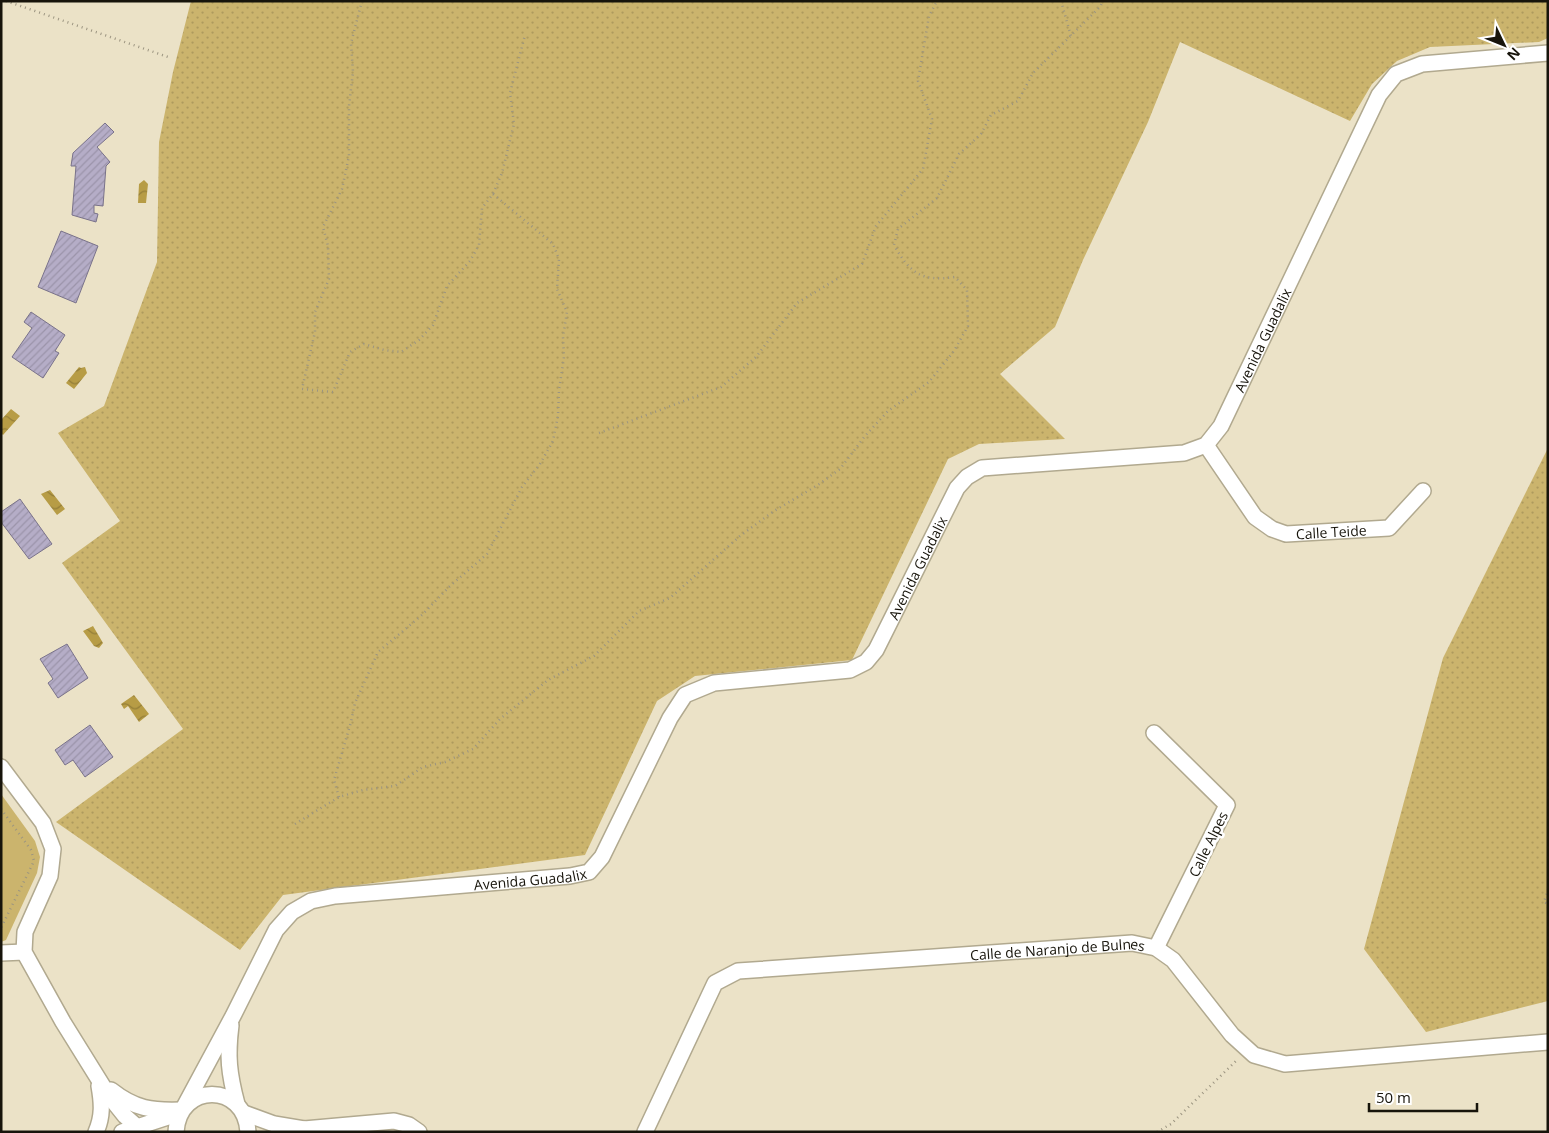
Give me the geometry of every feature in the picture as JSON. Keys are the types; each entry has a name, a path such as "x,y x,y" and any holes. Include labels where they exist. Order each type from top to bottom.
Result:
{"street":[{"name":"Avenida Guadalix","path":"176,1132 176,1123 182,1110 233,1016 276,930 292,912 311,901 335,896 570,876 589,872 602,857 670,718 685,695 714,683 850,670 866,662 876,650 957,488 967,477 982,468 1184,453 1206,445 1221,426 1379,95 1396,74 1422,64 1548,53"},
{"name":"Calle Teide","path":"1206,445 1256,517 1272,529 1286,534 1389,528 1423,491"},
{"name":"Calle Alpes","path":"1154,733 1227,805 1156,948"},
{"path":"1,767 43,823 53,850 50,876 25,932 24,952 63,1022 109,1096 140,1129"},
{"name":"Calle de Naranjo de Bulnes","path":"645,1132 715,983 738,971 1132,942 1156,948 1173,960 1232,1035 1254,1055 1285,1064 1548,1042"},
{"path":"1,953 24,952"},
{"name":"Avenida Guadalix","path":"233,1016 228,1049 229,1072 247,1123 248,1132"},
{"path":"98,1079 124,1100 142,1108 156,1111 182,1110"},
{"path":"96,1132 102,1117 98,1079"},
{"path":"122,1132 140,1129 182,1110 193,1099 209,1094 229,1098 241,1109 274,1124 299,1130 394,1121 408,1125 419,1132"}],"path":[{"path":"6,1 171,58"},
{"path":"362,1 351,43 353,72 349,106 349,156 342,189 323,227 328,246 329,279 315,312 315,332 302,389 333,392 350,352 364,344 384,350 401,352 420,340 433,325 447,286 470,260 479,245 482,208 493,194 502,173 514,124 510,93 525,35"},
{"path":"599,433 721,387 756,357 797,302 862,264 876,226 923,169 932,119 918,81 929,16 937,1"},
{"path":"1061,1 1071,36"},
{"path":"295,824 339,797 363,790 395,786 423,767 444,762 473,749 500,718 548,680 594,656 639,611 670,598 740,536 774,511 818,485 840,469 865,436 888,411 929,382 954,352 968,326 967,290 955,277 942,279 922,277 904,263 894,245 898,229 937,198 959,154 981,134 991,115 1018,101 1033,73 1100,7 1103,1"},
{"path":"339,797 334,780 355,703 378,652 422,615 449,587 487,554 522,487 540,464 553,441 558,416 559,390 564,357 563,337 567,312 557,289 559,260 553,244 493,194"},
{"path":"1,809 31,850 34,861 1,928"},
{"path":"1548,889 1544,902 1548,904"},
{"path":"1157,1132 1170,1124 1248,1050"}],"shaded area":[{"path":"191,1 1548,1 1548,38 1539,42 1430,47 1397,61 1372,84 1350,121 1180,42 1148,122 1083,260 1055,327 1000,374 1065,439 979,444 948,459 852,660 695,676 657,701 585,855 283,895 240,950 56,822 183,729 62,563 120,521 58,433 104,406 157,262 159,142 173,72"},
{"path":"1548,448 1548,1001 1426,1032 1364,949 1443,658"},
{"path":"1,794 35,841 40,857 37,873 6,940 1,942"}],"water":[{"path":"144,180 148,184 146,203 138,203 139,184"},
{"path":"79,367 85,367 87,373 74,389 66,383"},
{"path":"11,409 20,416 3,435 1,433 1,420"},
{"path":"50,490 65,509 57,515 41,494"},
{"path":"93,626 103,643 99,648 94,646 83,631"},
{"path":"134,695 149,714 139,722 128,706 124,709 121,704"}],"building":[{"path":"105,123 114,132 97,147 110,162 106,166 103,206 94,205 94,213 98,214 96,222 72,215 76,166 71,166 73,153"},
{"path":"61,231 98,246 76,303 38,287"},
{"path":"31,312 65,335 55,351 59,353 43,378 12,357 32,328 24,322"},
{"path":"20,499 52,544 29,559 1,522 1,512"},
{"path":"67,644 88,678 58,698 48,683 53,679 40,659"},
{"path":"90,725 113,757 85,777 73,760 65,765 55,750"}]}
